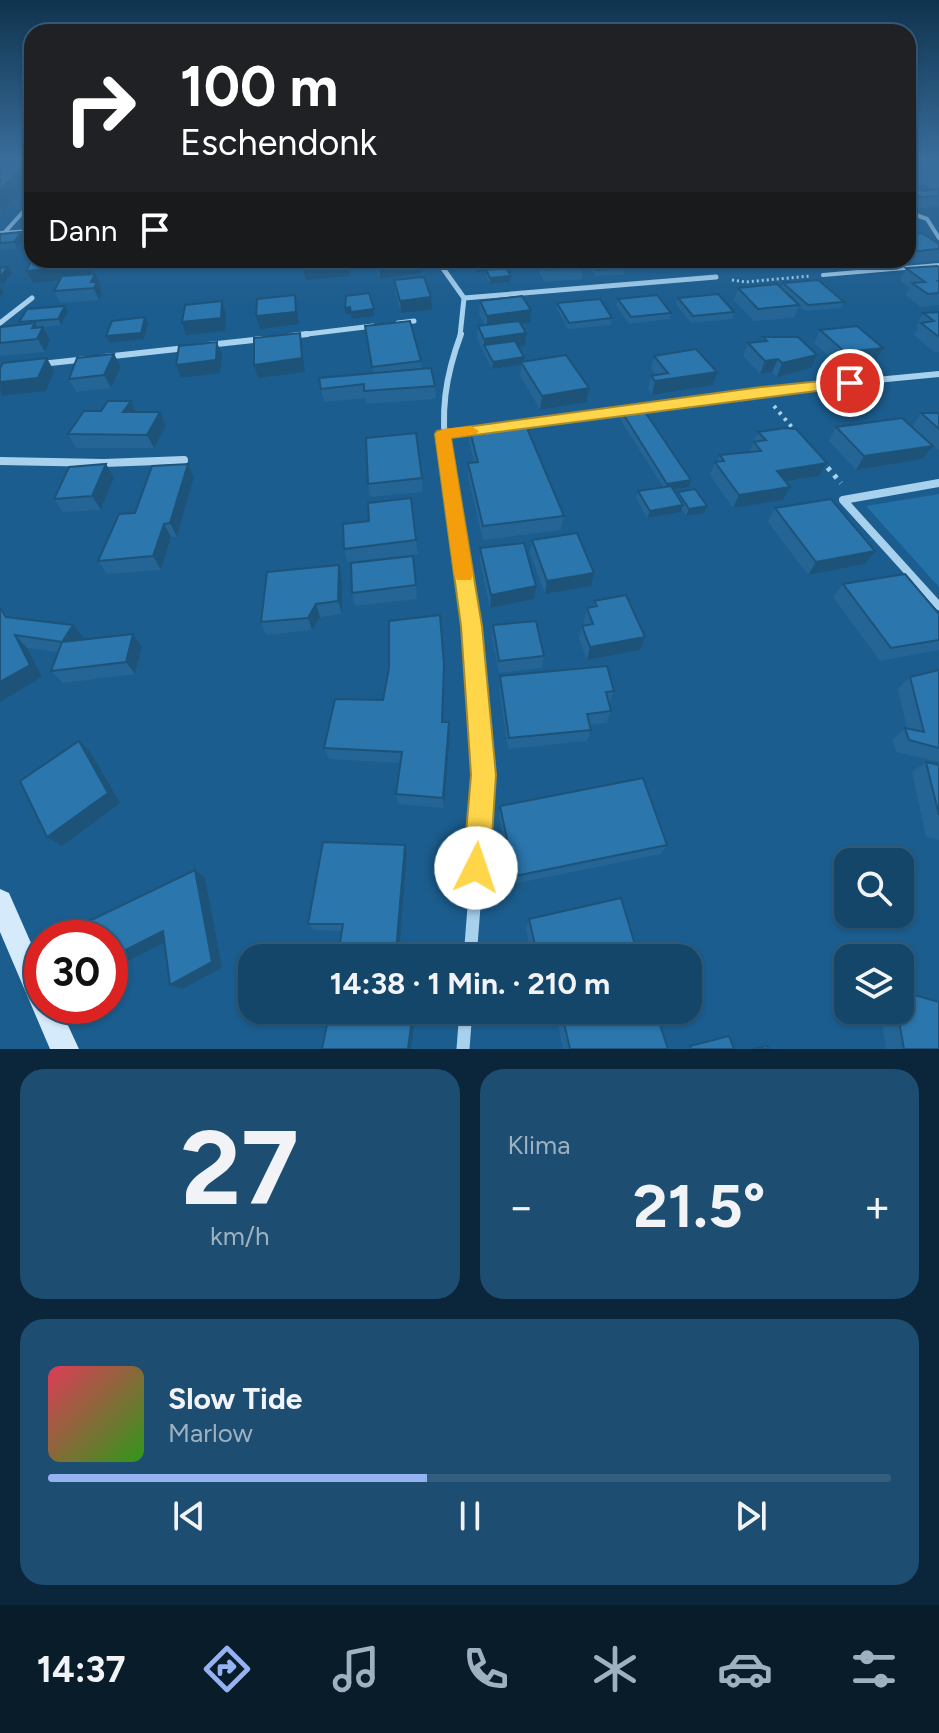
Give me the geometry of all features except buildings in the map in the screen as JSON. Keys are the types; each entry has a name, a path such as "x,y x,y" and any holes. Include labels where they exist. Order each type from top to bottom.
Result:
{"street":[{"path":"2,233 24,212"},
{"path":"916,215 927,219 939,238"},
{"path":"2,233 24,232"},
{"path":"443,268 464,298 461,333 446,373 443,434 471,626 484,775 471,944"},
{"path":"464,298 716,277"},
{"path":"0,323 32,298"},
{"path":"289,336 414,321"},
{"path":"30,365 273,338"},
{"path":"501,427 761,391 939,374"},
{"path":"443,434 486,429"},
{"path":"0,461 104,463 184,460"},
{"path":"843,500 939,483"},
{"path":"843,500 939,606"},
{"path":"0,902 24,958"},
{"path":"53,1024 65,1049"},
{"path":"463,1049 465,1024"}],"lane":[{"path":"916,267 939,265"},
{"path":"823,275 904,268"}],"path":[{"path":"716,277 745,282 823,275"},
{"path":"761,391 801,438"},
{"path":"811,449 842,484 843,500"}],"shaded area":[{"path":"939,494 939,587 866,506"}],"slow traffic":[{"path":"464,574 443,434 471,431"}],"route":[{"path":"476,868 484,775 471,626 443,434 761,391 850,383"}]}
